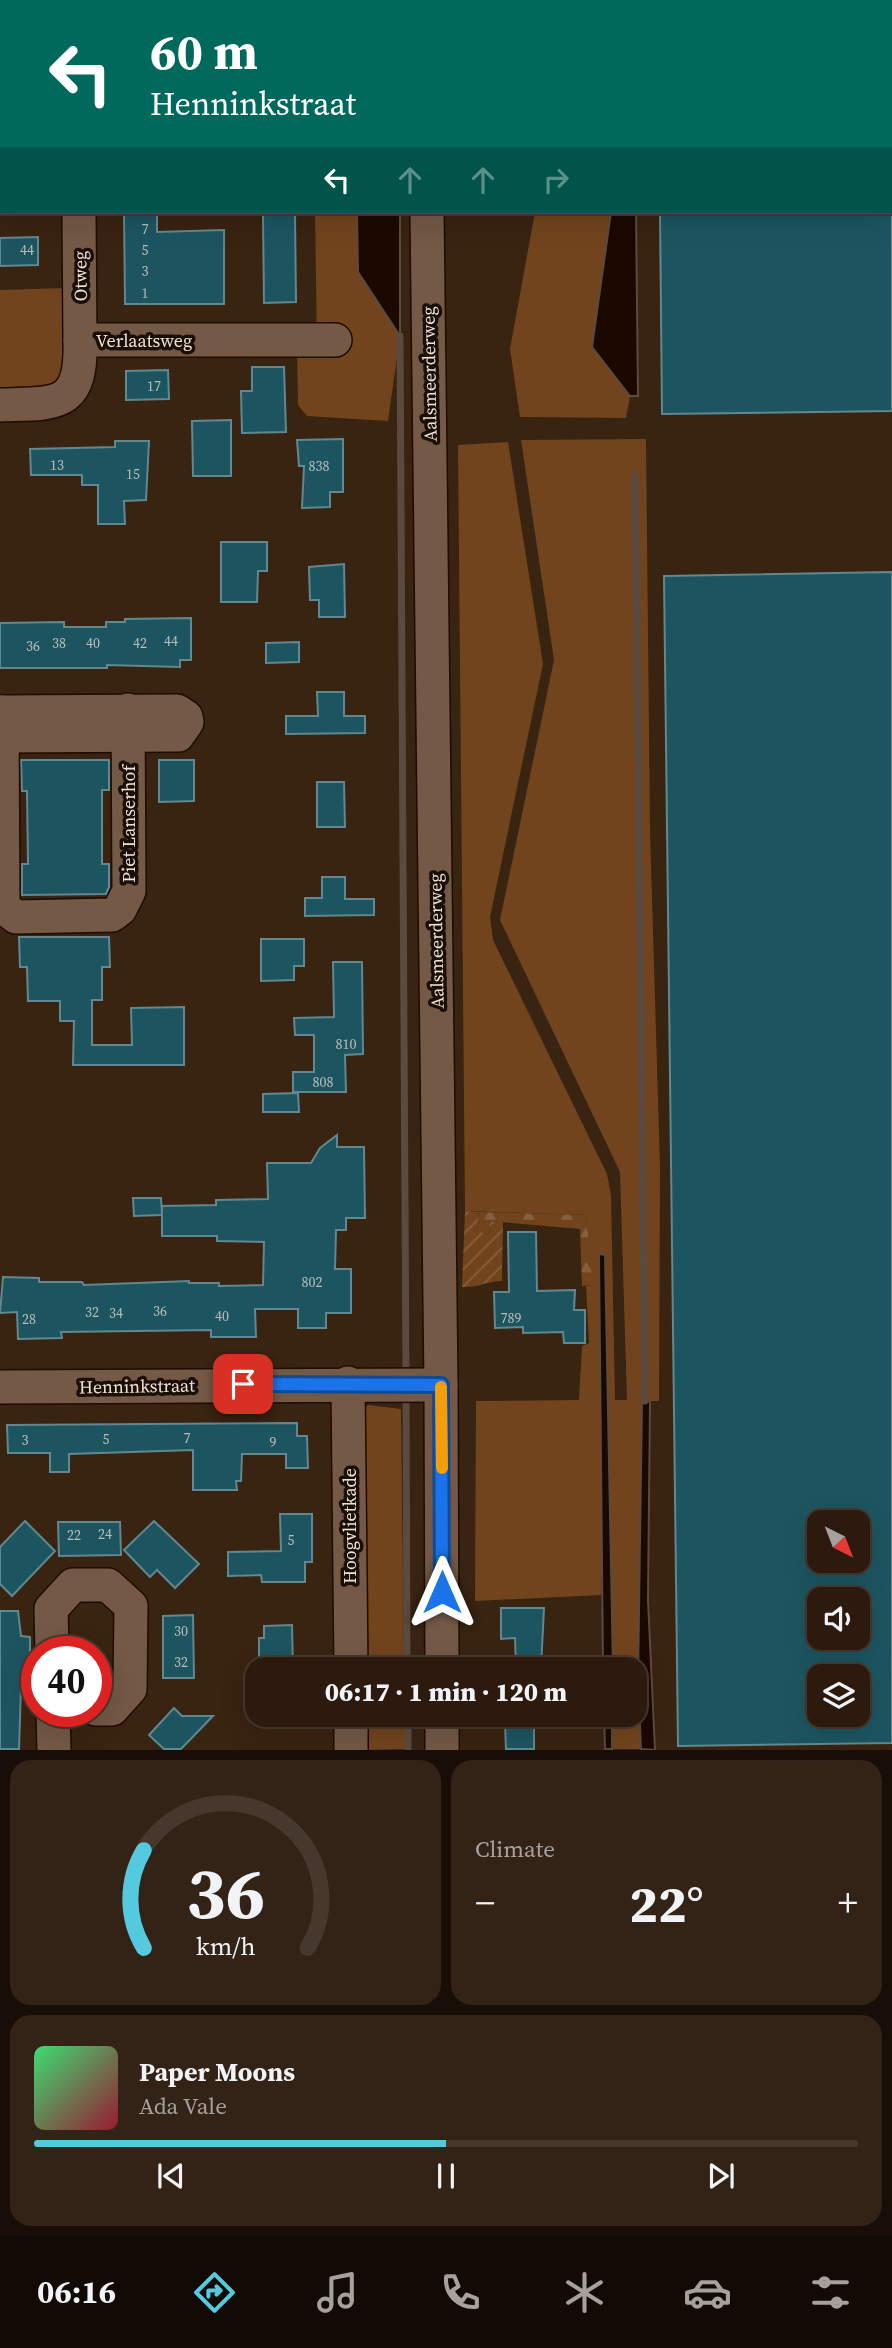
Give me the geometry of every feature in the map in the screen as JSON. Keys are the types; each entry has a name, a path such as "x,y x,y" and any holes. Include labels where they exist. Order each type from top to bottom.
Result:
{"street":[{"name":"Otweg","path":"79,214 80,340"},
{"name":"Aalsmeerderweg","path":"427,214 419,1385 441,1657"},
{"name":"Verlaatsweg","path":"0,405 51,403 67,395 81,372 80,340 335,340"},
{"name":"Piet Lanserhof","path":"128,723 129,891 120,909 112,915 16,917 3,907 1,724 128,723"},
{"name":"Henninkstraat","path":"0,1387 348,1383 419,1385"},
{"name":"Hoogvlietkade","path":"348,1383 351,1657"},
{"path":"52,1636 51,1609 73,1585 108,1585 131,1606 130,1689 112,1709"},
{"path":"53,1727 54,1749"},
{"path":"351,1727 351,1749"},
{"path":"442,1727 442,1749"}],"green space":[{"path":"315,214 357,214 358,272 400,336 388,421 307,416 298,405 297,346 317,345"},
{"path":"535,214 611,214 592,347 630,396 626,418 520,417 510,349"},
{"path":"67,288 67,387 0,399 0,290"},
{"path":"646,439 650,830 660,1167 659,1401 642,1401 638,1657 613,1657 608,1400 601,1412 601,1595 475,1601 476,1401 579,1400 582,1346 589,1343 586,1286 592,1285 586,1215 465,1211 458,445 508,442 543,664 490,917 493,940 607,1174 611,1195 615,1400 627,1400 620,1172 500,920 554,660 521,440"},
{"path":"465,1211 480,1212 477,1230 490,1235 489,1221 503,1222 502,1281 462,1287"},
{"path":"480,1212 586,1215 593,1285 582,1286 580,1229 489,1221 490,1235 477,1230"},
{"path":"368,1405 401,1409 404,1657 363,1657 365,1408"},
{"path":"363,1727 405,1727 405,1749 363,1750"},
{"path":"613,1727 640,1727 641,1749 612,1749"}],"shaded area":[{"path":"357,214 400,214 400,336 358,272"},
{"path":"611,214 636,214 638,396 630,396 592,347"},
{"path":"599,1254 605,1255 613,1657 603,1657"},
{"path":"642,1400 650,1402 648,1600 655,1750 641,1749 640,1727 647,1727 647,1657 638,1657"},
{"path":"604,1727 612,1727 612,1749 605,1749"}],"building":[{"path":"124,214 157,214 157,232 224,230 224,304 125,304"},
{"path":"660,214 892,214 892,411 662,414"},
{"path":"263,215 295,215 296,302 264,303"},
{"path":"38,237 38,265 0,266 0,238"},
{"path":"252,367 284,367 286,432 242,433 241,391 252,391"},
{"path":"168,370 169,399 126,400 126,371"},
{"path":"231,420 231,476 193,476 192,421"},
{"path":"343,439 343,492 330,492 330,507 302,508 304,466 299,466 297,440"},
{"path":"115,441 149,441 146,500 124,501 125,524 98,524 98,485 82,485 82,475 31,475 30,449 115,447"},
{"path":"221,542 267,542 267,571 258,571 257,602 221,602"},
{"path":"344,564 345,617 319,617 319,600 310,600 309,567"},
{"path":"892,572 892,1743 678,1746 664,576"},
{"path":"191,618 191,660 180,660 180,667 107,665 107,668 0,668 0,623 64,622 64,627 106,627 106,622 125,622 125,619"},
{"path":"299,642 299,662 266,663 266,643"},
{"path":"317,692 344,692 344,716 365,716 365,733 286,734 286,716 318,716"},
{"path":"21,760 109,760 109,790 102,790 102,864 109,864 109,887 106,894 22,895 22,864 28,864 27,791 22,791"},
{"path":"159,760 194,760 194,801 159,802"},
{"path":"317,782 344,782 345,827 317,827"},
{"path":"322,877 345,877 345,899 374,899 374,915 305,916 305,898 322,898"},
{"path":"19,937 109,937 110,967 102,967 102,1000 92,1000 92,1045 132,1045 131,1008 184,1007 184,1065 73,1065 74,1021 60,1021 60,1001 28,1001 27,967 20,967"},
{"path":"261,939 304,939 304,966 294,966 294,980 261,981"},
{"path":"333,962 362,962 363,1054 345,1055 346,1092 293,1092 293,1072 314,1072 314,1035 295,1035 294,1018 334,1017"},
{"path":"298,1093 299,1112 263,1112 263,1094"},
{"path":"337,1135 337,1147 364,1147 365,1218 346,1218 346,1230 336,1230 335,1269 351,1269 351,1313 326,1313 326,1328 298,1328 298,1309 255,1309 256,1337 211,1337 211,1330 61,1332 62,1338 18,1339 17,1312 0,1313 3,1277 39,1278 39,1282 82,1282 84,1285 189,1281 219,1283 219,1286 263,1285 264,1242 217,1241 217,1236 162,1236 162,1206 216,1205 216,1200 268,1199 267,1163 311,1163 320,1148"},
{"path":"133,1198 161,1198 162,1215 134,1216"},
{"path":"508,1232 536,1232 537,1291 575,1290 574,1310 585,1310 585,1343 564,1343 563,1332 523,1333 523,1327 495,1328 494,1292 509,1292"},
{"path":"297,1423 297,1436 307,1436 308,1468 286,1468 286,1454 242,1454 241,1481 236,1481 237,1490 193,1490 193,1450 69,1454 69,1472 50,1472 50,1453 8,1453 7,1425"},
{"path":"280,1514 312,1514 312,1562 305,1562 305,1582 262,1582 261,1575 228,1576 228,1552 281,1551"},
{"path":"25,1521 55,1551 12,1596 0,1584 0,1547"},
{"path":"154,1521 199,1564 175,1588 157,1570 150,1577 124,1550"},
{"path":"58,1522 120,1522 121,1555 59,1556"},
{"path":"501,1608 544,1608 542,1657 516,1657 515,1638 501,1639"},
{"path":"0,1611 18,1611 21,1636 19,1749 0,1749"},
{"path":"193,1615 194,1678 163,1678 163,1616"},
{"path":"292,1625 293,1657 259,1657 259,1638 264,1638 264,1626"},
{"path":"174,1708 182,1716 213,1716 181,1749 164,1749 149,1735"},
{"path":"505,1727 534,1727 534,1749 506,1749"}],"waterway":[{"path":"400,336 406,1378"},
{"path":"635,475 645,1401"},
{"path":"406,1394 407,1657"},
{"path":"408,1727 408,1750"}],"slow traffic":[{"path":"441,1387 442,1468"}],"route":[{"path":"243,1384 441,1385 442,1592"}]}
